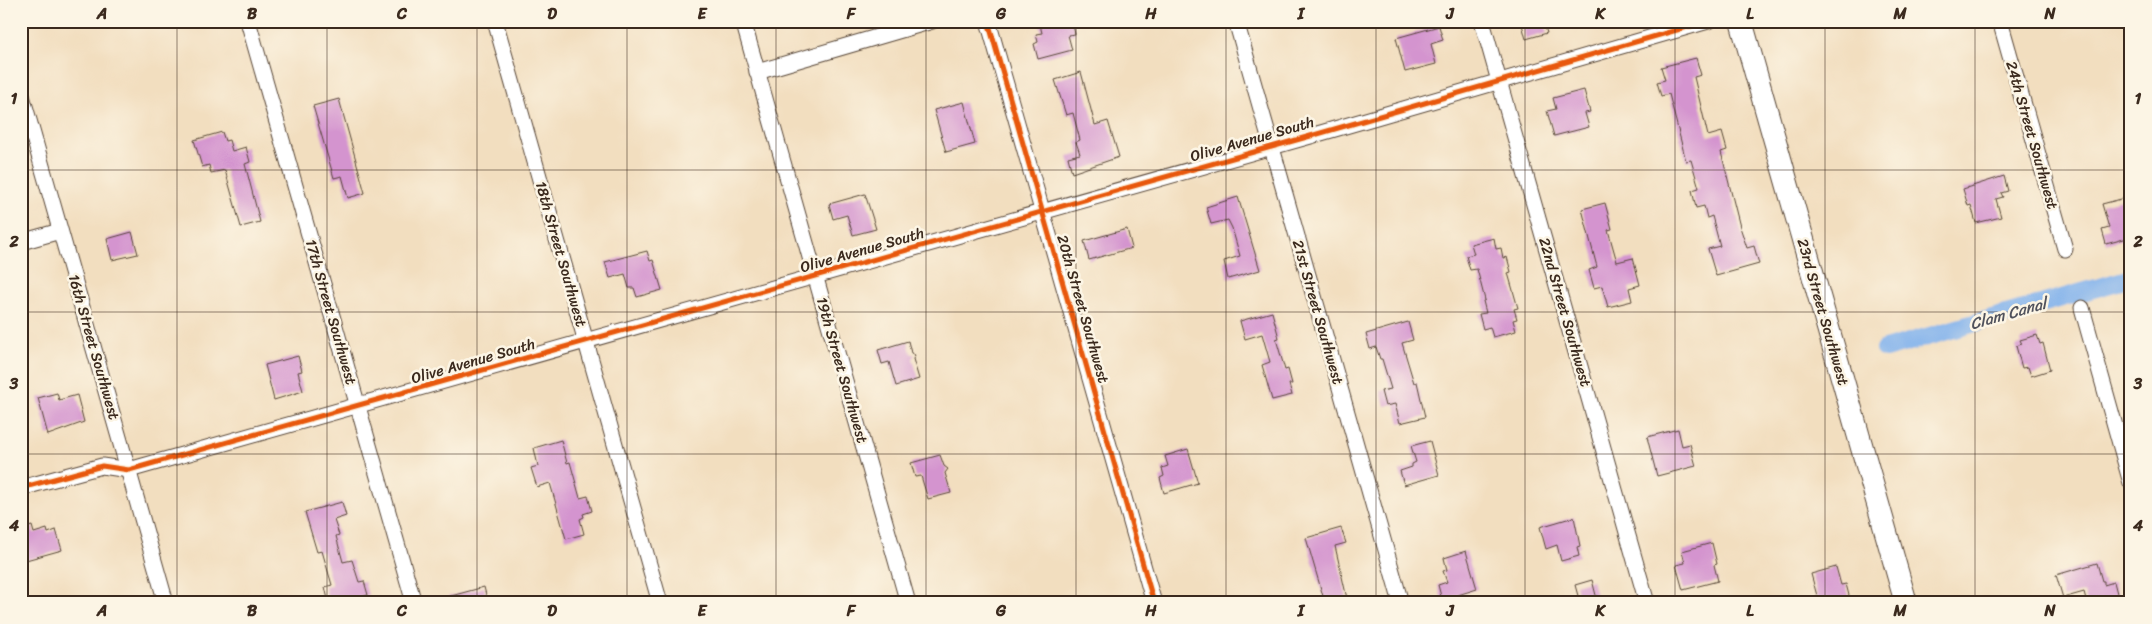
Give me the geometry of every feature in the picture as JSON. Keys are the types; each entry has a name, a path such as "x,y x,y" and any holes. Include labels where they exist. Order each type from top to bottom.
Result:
{"street":[{"name":"17th Street Southwest","path":"248,21 414,603"},
{"name":"18th Street Southwest","path":"495,21 660,603"},
{"name":"19th Street Southwest","path":"743,21 908,603"},
{"path":"757,72 932,21"},
{"name":"20th Street Southwest","path":"988,21 1154,603"},
{"name":"21st Street Southwest","path":"1236,21 1401,603"},
{"name":"22nd Street Southwest","path":"1482,21 1647,603"},
{"name":"Olive Avenue South","path":"21,488 102,466 129,470 358,407 1708,21"},
{"name":"23rd Street Southwest","path":"1741,21 1906,603"},
{"name":"24th Street Southwest","path":"2000,21 2065,249"},
{"name":"16th Street Southwest","path":"21,92 166,603"},
{"path":"21,242 60,231"},
{"path":"2082,308 2131,483"}],"building":[{"path":"1039,21 1072,21 1075,34 1068,35 1072,50 1038,59 1034,44 1038,42 1036,34 1042,33"},
{"path":"1521,21 1543,21 1547,33 1526,39"},
{"path":"1439,26 1443,40 1431,44 1436,64 1405,72 1396,38"},
{"path":"1696,58 1701,75 1694,77 1708,136 1722,132 1727,150 1721,152 1740,227 1747,248 1754,246 1759,264 1716,276 1708,249 1720,246 1712,216 1707,218 1704,206 1696,208 1692,190 1699,188 1691,160 1686,161 1669,94 1661,96 1657,82 1665,80 1661,67"},
{"path":"1081,72 1095,125 1108,121 1119,157 1072,173 1068,157 1080,154 1076,142 1080,140 1073,113 1066,115 1055,80"},
{"path":"1584,90 1590,112 1585,113 1589,127 1554,136 1547,111 1556,109 1553,98"},
{"path":"339,99 365,193 348,198 342,176 334,178 313,106"},
{"path":"964,102 975,144 946,152 934,110"},
{"path":"222,132 225,141 229,140 232,151 246,147 250,162 245,164 260,222 241,227 225,170 211,173 209,165 202,167 194,140"},
{"path":"2004,176 2008,191 2001,193 2003,197 1996,199 2001,217 1976,223 1971,205 1968,206 1963,189"},
{"path":"865,194 876,229 853,235 847,215 833,219 829,204"},
{"path":"1238,197 1260,270 1228,279 1224,261 1240,256 1232,228 1228,220 1211,224 1206,207"},
{"path":"2125,198 2131,218 2131,237 2106,244 2102,230 2109,228 2102,204"},
{"path":"1605,203 1612,229 1608,230 1617,262 1633,258 1640,285 1629,288 1632,301 1608,307 1602,286 1594,288 1589,270 1597,267 1582,209"},
{"path":"1127,229 1132,248 1089,260 1084,241"},
{"path":"132,232 138,254 112,260 107,239"},
{"path":"1494,238 1496,249 1501,248 1503,258 1507,257 1511,272 1508,273 1518,308 1514,309 1517,319 1513,320 1516,331 1493,337 1490,327 1483,329 1479,314 1486,313 1483,301 1485,300 1477,269 1470,270 1466,256 1474,254 1471,244"},
{"path":"647,251 650,261 653,260 662,290 637,297 634,288 629,288 625,274 610,278 605,262"},
{"path":"1272,312 1279,338 1276,339 1285,370 1288,369 1292,384 1289,384 1292,395 1272,400 1262,365 1270,362 1262,334 1245,339 1240,321"},
{"path":"1408,322 1413,340 1402,343 1414,383 1417,382 1425,417 1400,423 1395,404 1385,406 1381,391 1391,389 1382,359 1380,359 1376,347 1370,349 1366,334"},
{"path":"2037,335 2040,344 2043,343 2050,370 2031,376 2028,367 2022,368 2016,346 2022,344 2020,340"},
{"path":"908,341 911,353 915,355 913,359 919,379 896,386 889,362 882,364 878,350"},
{"path":"298,356 302,371 298,372 303,391 274,400 265,365"},
{"path":"57,393 59,400 77,395 84,422 48,435 38,398"},
{"path":"1678,429 1682,446 1690,444 1696,466 1657,476 1647,437"},
{"path":"561,440 567,463 570,462 580,498 588,496 592,511 583,514 584,517 580,519 584,534 566,539 550,483 537,487 531,468 538,466 534,448"},
{"path":"1430,441 1439,475 1404,485 1400,471 1412,467 1412,464 1416,462 1411,446"},
{"path":"1188,449 1198,483 1164,493 1160,478 1164,476 1162,468 1168,466 1165,456"},
{"path":"940,455 944,466 948,469 945,473 951,493 928,499 921,476 915,477 911,463"},
{"path":"342,502 346,516 334,520 339,535 336,536 343,562 352,560 359,582 364,581 368,595 341,603 329,603 325,587 332,585 322,551 317,552 305,512"},
{"path":"1574,517 1580,546 1577,547 1579,556 1561,561 1557,545 1546,549 1540,527"},
{"path":"32,526 34,533 47,529 48,533 56,530 62,550 26,560 21,543 21,529"},
{"path":"1341,528 1346,543 1335,546 1348,603 1325,603 1306,538"},
{"path":"1712,543 1717,564 1714,565 1718,581 1683,590 1676,565 1685,563 1682,551"},
{"path":"1466,551 1477,589 1442,600 1438,585 1447,582 1443,571 1447,570 1444,558"},
{"path":"2097,563 2104,585 2114,582 2118,597 2097,603 2087,603 2084,592 2063,598 2056,575"},
{"path":"1836,567 1841,585 1846,584 1851,603 1819,603 1811,574"},
{"path":"1592,580 1598,603 1580,603 1575,585"},
{"path":"484,587 488,603 441,603 440,599"}],"waterway":[{"name":"Clam Canal","path":"1885,349 2131,278"}],"cycle path":[{"path":"988,21 1154,603"},
{"path":"21,488 102,466 129,470 1314,135 1708,21"}]}
